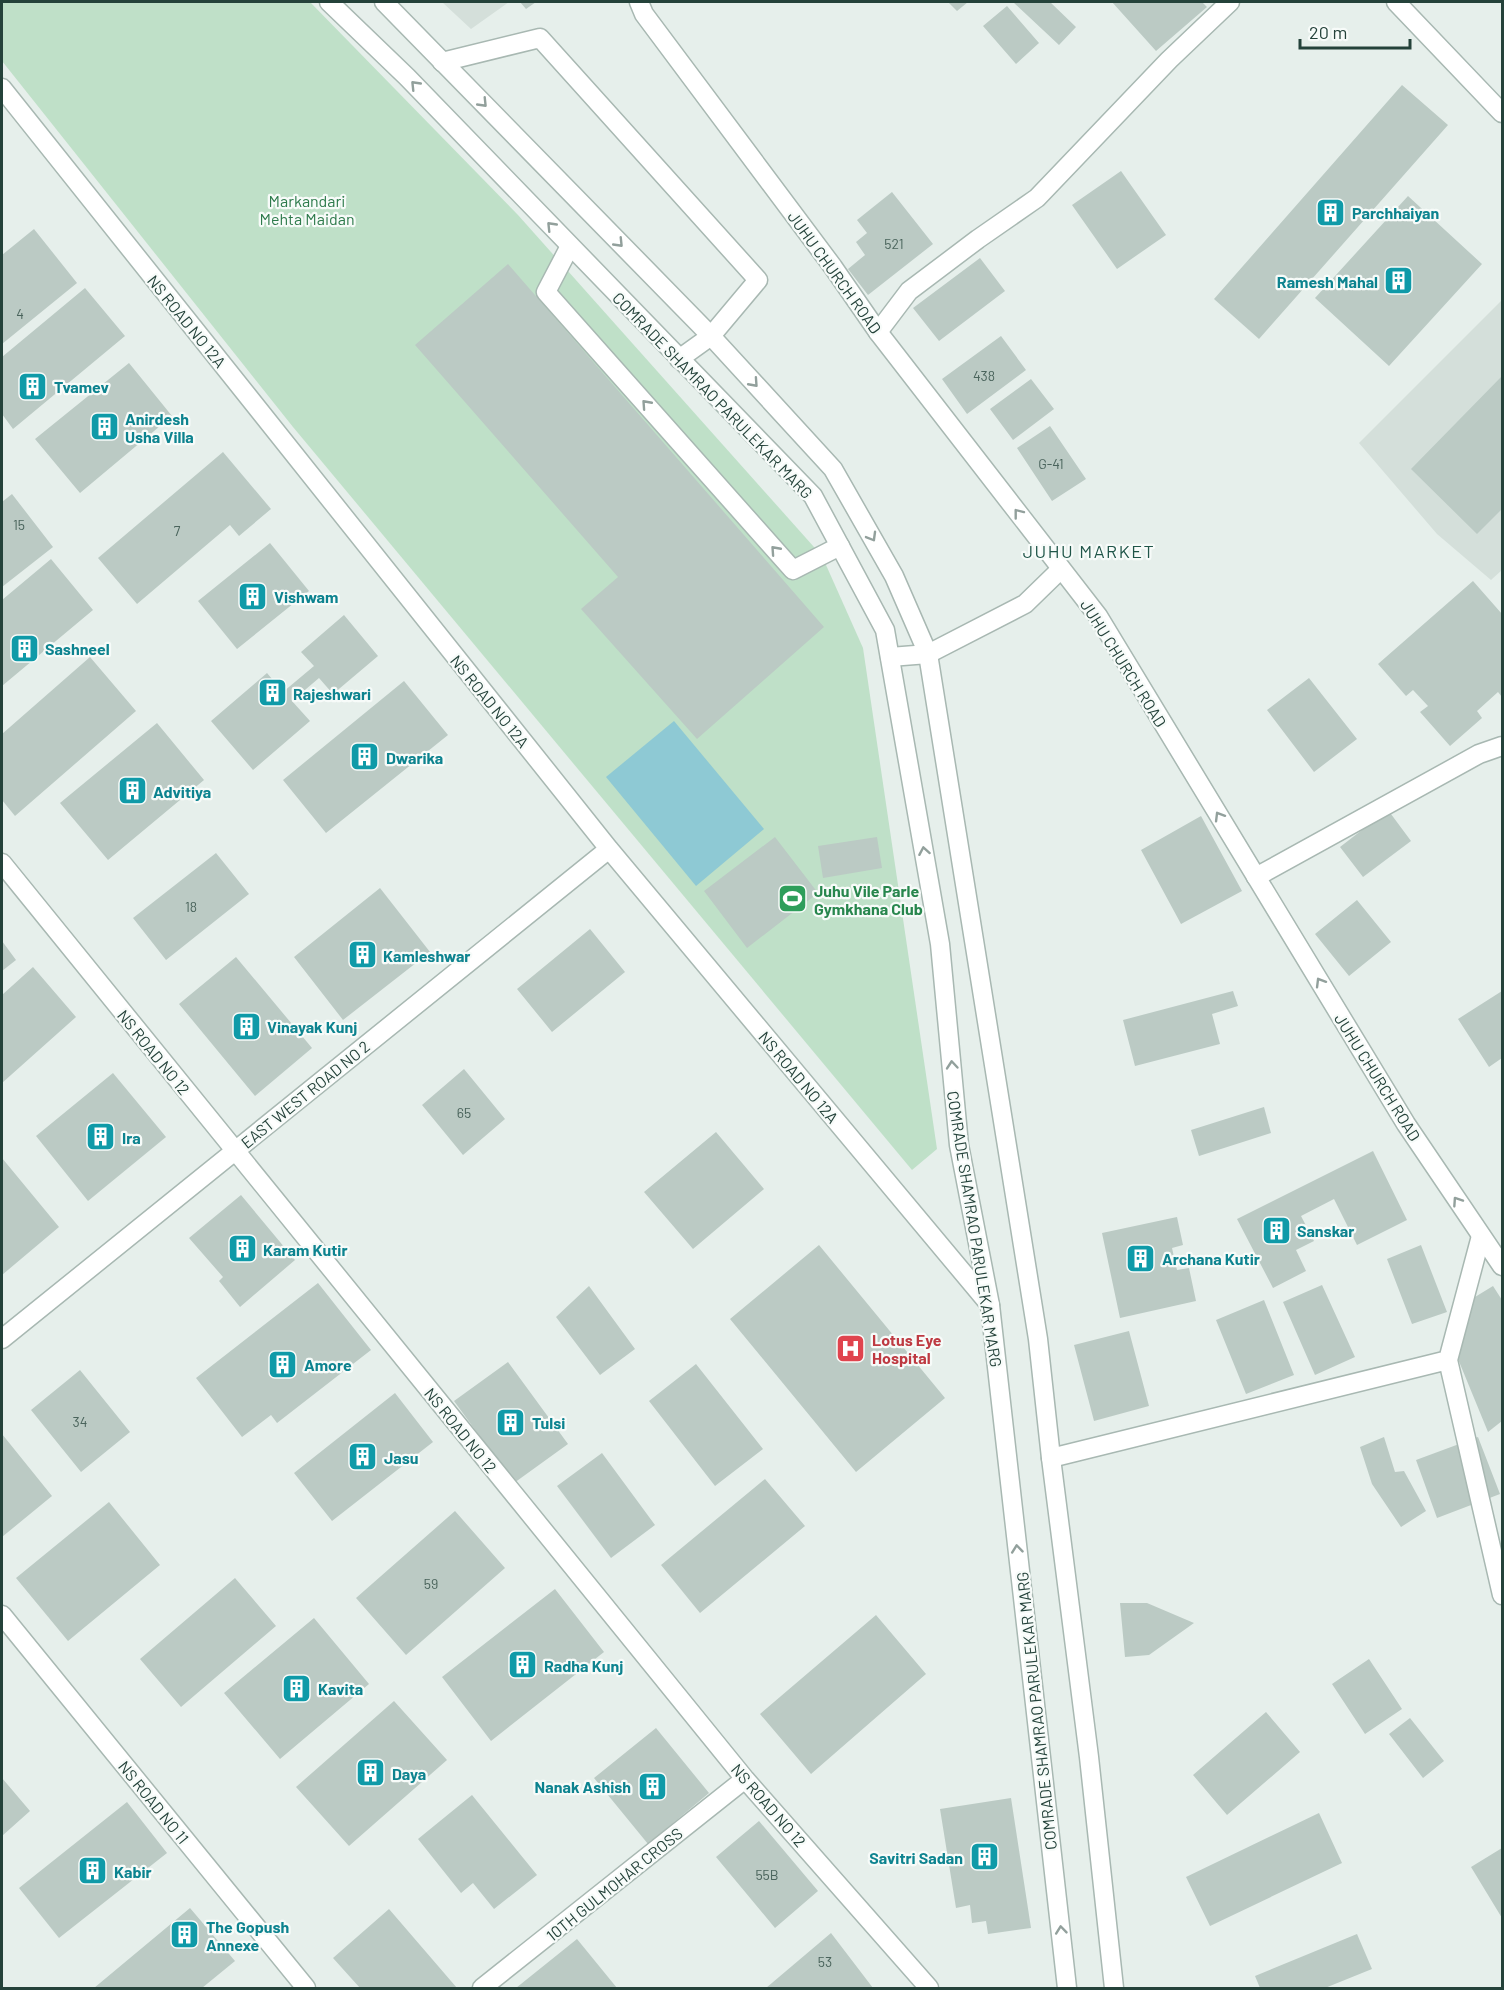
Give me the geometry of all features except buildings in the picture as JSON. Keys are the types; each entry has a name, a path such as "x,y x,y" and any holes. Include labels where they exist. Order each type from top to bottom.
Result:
{"street":[{"name":"COMRADE SHAMRAO PARULEKAR MARG","path":"329,2 407,77 813,496 885,630 940,944 959,1145 990,1305 1067,1989"},
{"name":"COMRADE SHAMRAO PARULEKAR MARG","path":"384,2 711,336 833,469 894,576 928,654 1038,1340 1089,1757 1114,1989"},
{"name":"JUHU CHURCH ROAD","path":"639,2 644,14 826,258 878,332 1098,616 1406,1124 1503,1266"},
{"path":"878,332 909,291 1037,198 1169,60 1230,2"},
{"path":"1396,2 1503,112"},
{"path":"441,62 540,38 758,280 711,336 679,358"},
{"name":"NS ROAD NO 12A","path":"2,88 609,849 990,1305"},
{"path":"570,246 546,292 793,570 840,546"},
{"path":"890,657 928,654 1025,604 1061,569"},
{"path":"1256,877 1479,754 1503,746"},
{"name":"EAST WEST ROAD NO 2","path":"2,1339 609,849"},
{"name":"NS ROAD NO 12","path":"2,863 234,1152 745,1779 929,1989"},
{"path":"1481,1236 1448,1360 1503,1595"},
{"path":"1051,1458 1448,1360"},
{"name":"NS ROAD NO 11","path":"2,1615 306,1989"},
{"name":"10TH GULMOHAR CROSS","path":"482,1989 745,1779"}],"shaded area":[{"path":"442,2 509,2 471,29"},
{"path":"1502,300 1502,570 1491,580 1437,534 1359,443"}],"green space":[{"name":"Juhu Vile Parle Gymkhana Club","path":"2,2 310,2 518,215 822,556 863,648 937,1149 912,1170 293,427 2,61"}],"water":[{"path":"674,721 764,829 696,886 606,777"}],"place":[{"name":"Parchhaiyan","path":"1331,212"},
{"name":"Ramesh Mahal","path":"1399,281"},
{"name":"Tvamev","path":"33,386"},
{"name":"Anirdesh Usha Villa","path":"104,427"},
{"name":"Vishwam","path":"253,596"},
{"name":"Sashneel","path":"24,648"},
{"name":"Rajeshwari","path":"272,693"},
{"name":"Dwarika","path":"365,757"},
{"name":"Advitiya","path":"132,791"},
{"name":"Juhu Vile Parle Gymkhana Club","path":"793,899"},
{"name":"Kamleshwar","path":"362,955"},
{"name":"Vinayak Kunj","path":"246,1026"},
{"name":"Ira","path":"101,1137"},
{"name":"Sanskar","path":"1276,1230"},
{"name":"Karam Kutir","path":"242,1249"},
{"name":"Archana Kutir","path":"1141,1258"},
{"name":"Lotus Eye Hospital","path":"851,1348"},
{"name":"Amore","path":"283,1364"},
{"name":"Tulsi","path":"511,1422"},
{"name":"Jasu","path":"363,1457"},
{"name":"Radha Kunj","path":"523,1665"},
{"name":"Kavita","path":"297,1688"},
{"name":"Daya","path":"371,1773"},
{"name":"Nanak Ashish","path":"652,1786"},
{"name":"Savitri Sadan","path":"984,1857"},
{"name":"Kabir","path":"93,1871"},
{"name":"The Gopush Annexe","path":"185,1935"}],"district":[{"name":"JUHU MARKET","path":"1089,551"}],"park label":[{"name":"Markandari Mehta Maidan","path":"307,209"}]}
